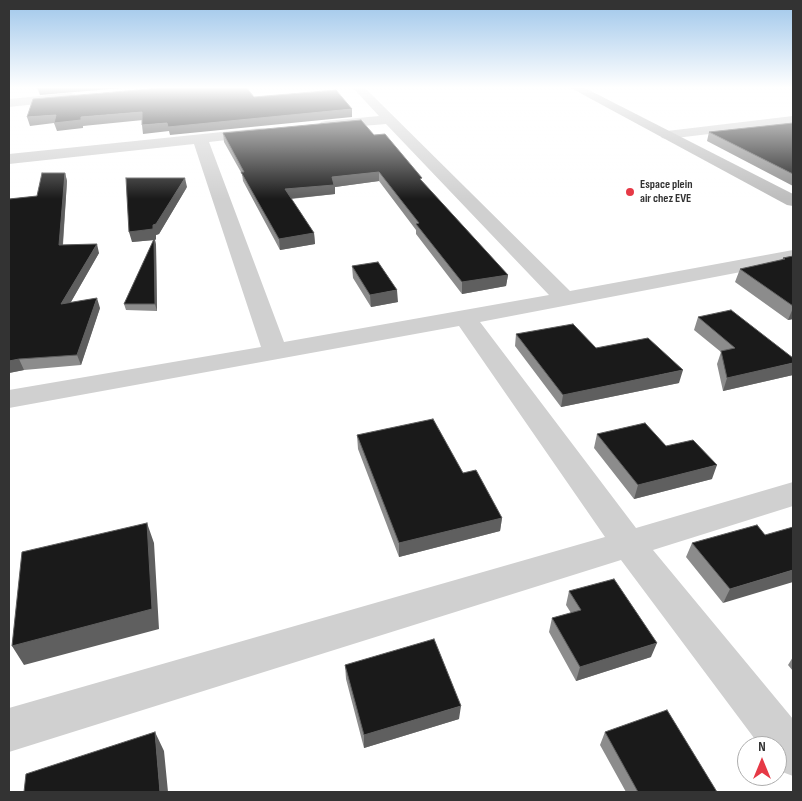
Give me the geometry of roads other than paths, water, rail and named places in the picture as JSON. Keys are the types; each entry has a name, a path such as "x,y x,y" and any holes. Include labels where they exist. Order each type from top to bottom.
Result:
{"street":[{"path":"314,127 339,124"},
{"path":"395,124 564,298"},
{"path":"647,124 793,201"},
{"path":"667,135 756,124"},
{"path":"9,159 276,131"},
{"path":"200,139 275,352"},
{"path":"9,399 465,318 793,256"},
{"path":"465,318 628,543 793,754"},
{"path":"9,730 793,494"}],"place":[{"name":"Espace plein air chez EVE","path":"630,192"}]}
